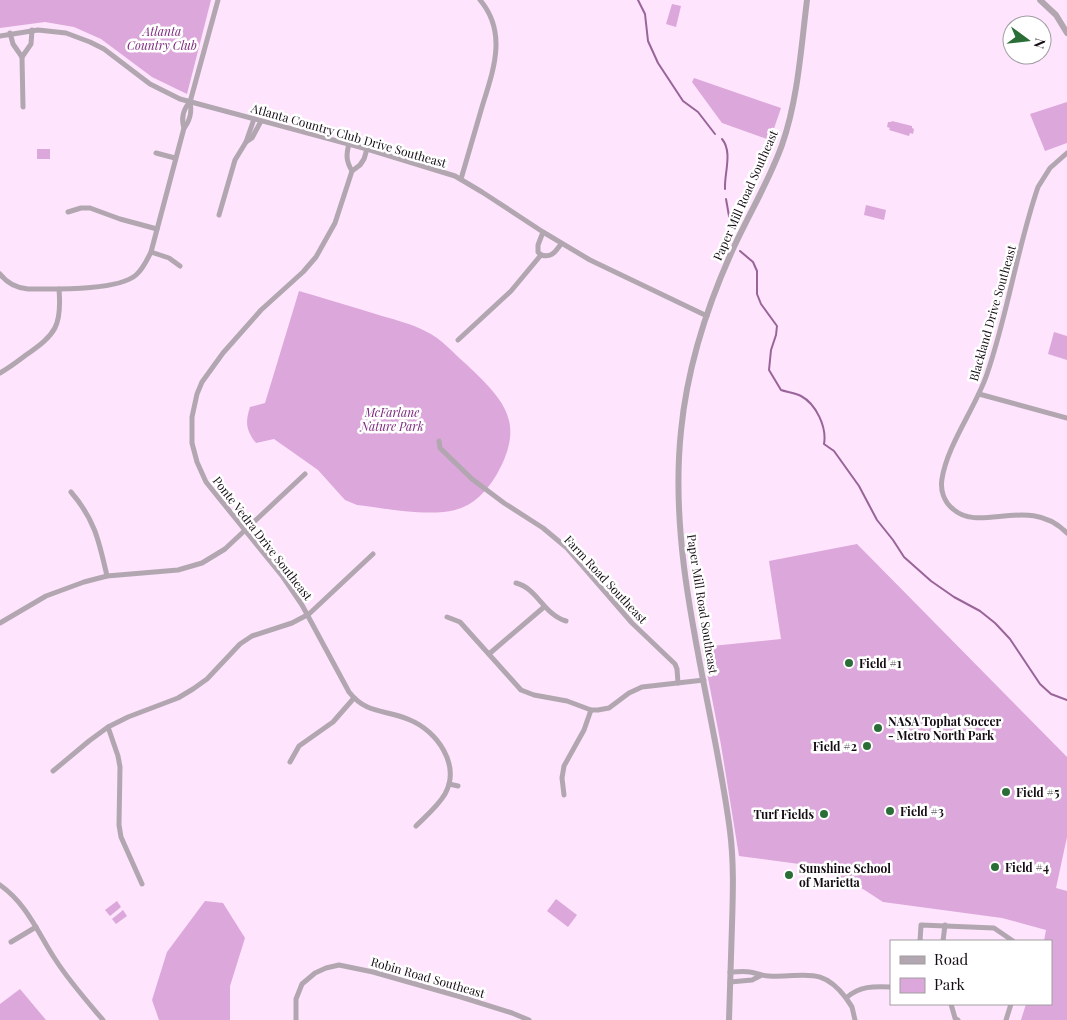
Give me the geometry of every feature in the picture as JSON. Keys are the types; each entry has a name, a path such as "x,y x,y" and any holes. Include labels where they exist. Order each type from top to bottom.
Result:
{"street":[{"path":"0,274 11,284 22,288 59,289 112,285 129,280 144,266 151,252 184,128 188,123 191,112 190,102 218,0"},
{"path":"461,179 496,52 494,24 480,0"},
{"name":"Paper Mill Road Southeast","path":"729,1020 733,887 732,844 723,784 687,592 682,549 679,466 680,433 687,393 707,316 728,260 770,173 784,138 795,88 807,0"},
{"path":"1040,0 1056,15 1067,33"},
{"path":"22,57 31,44 32,30"},
{"name":"Atlanta Country Club Drive Southeast","path":"0,36 32,30 66,33 104,49 150,84 190,102 439,170 461,179 561,244 613,272 707,316"},
{"path":"10,33 13,44 22,57 23,107"},
{"path":"219,215 235,160 246,142 254,119"},
{"path":"246,142 252,138 261,121"},
{"name":"Ponte Vedra Drive Southeast","path":"349,144 346,162 352,171"},
{"name":"Ponte Vedra Drive Southeast","path":"367,149 360,165 352,171 335,223 316,257 236,337 202,382 197,394 192,417 192,443 197,462 206,482 283,577 309,614 349,692 354,698 374,711 413,721 427,730 445,752 450,768 449,784"},
{"name":"Blackland Drive Southeast","path":"1067,152 1050,168 1036,194 994,351 979,394 956,439 944,470 941,488 946,502 955,512 974,518 1019,514 1040,516 1053,522 1067,533"},
{"path":"156,153 176,158"},
{"path":"68,212 81,208 90,208 120,219 157,229"},
{"path":"543,232 538,245 538,252 541,255 548,257 553,255 561,244"},
{"path":"151,252 169,258 180,266"},
{"path":"458,340 501,302 541,255"},
{"path":"0,373 51,336 58,320 59,289"},
{"path":"979,394 1067,418"},
{"name":"Farm Road Southeast","path":"439,441 440,448 472,479 504,503 543,528 567,548 632,623 675,664 678,683"},
{"path":"0,623 60,590 107,576 163,572 191,567 213,558 305,474"},
{"path":"71,492 87,512 92,522 107,576"},
{"path":"53,771 108,727 128,717 178,698 192,689 207,678 240,644 252,636 292,623 309,614 374,554"},
{"path":"516,583 528,588 555,617 566,621"},
{"path":"489,654 544,607"},
{"path":"447,617 460,622 516,686 522,690 534,695 566,701 591,710 609,708 628,693 642,687 704,680"},
{"path":"290,762 299,746 333,722 354,698"},
{"path":"564,795 562,778 564,766 584,730 591,710"},
{"path":"108,727 120,768 119,825 121,838 142,884"},
{"path":"416,826 439,802 449,784 458,786"},
{"path":"0,885 17,900 60,967 103,1020"},
{"path":"920,940 921,925 994,928 1012,940"},
{"path":"943,940 944,925"},
{"path":"12,942 36,927"},
{"name":"Robin Road Southeast","path":"296,1020 296,999 299,988 308,978 330,966 359,968 512,1012 529,1020"},
{"path":"730,972 752,972 760,976 803,974 817,976 832,983 846,998 852,1007 855,1020"},
{"path":"730,982 752,980 760,976"},
{"path":"846,998 862,988 890,987"},
{"path":"951,1005 955,1018 958,1020"},
{"path":"1006,1020 1011,1005"}],"green space":[{"name":"Atlanta Country Club","path":"0,0 211,0 187,94 152,77 101,39 74,27 45,22 0,28"},
{"path":"672,4 681,6 676,27 666,24"},
{"path":"694,78 781,108 770,140 722,123 692,82"},
{"path":"1067,102 1067,143 1045,151 1030,114"},
{"path":"892,121 912,126 914,129 913,134 910,133 909,136 889,130 890,128 887,127 888,122"},
{"path":"37,149 50,149 50,159 37,159"},
{"path":"866,205 886,210 884,220 864,215"},
{"name":"McFarlane Nature Park","path":"299,291 404,322 425,331 447,346 491,389 507,413 510,426 510,440 506,456 497,474 479,497 462,508 432,513 357,505 345,500 318,470 274,439 256,443 247,426 248,413 250,407 265,403"},
{"path":"1054,332 1067,336 1067,360 1048,354"},
{"name":"NASA Tophat Soccer - Metro North Park","path":"857,544 1067,757 1067,837 1056,888 1067,891 1067,1020 1021,1020 1026,1005 1052,1005 1052,940 1044,940 1046,930 1002,918 883,902 863,889 814,866 739,856 721,745 702,647 781,639 769,561"},
{"path":"556,899 577,915 568,927 547,911"},
{"path":"117,901 121,907 110,916 105,910"},
{"path":"205,901 223,903 245,938 230,986 230,1020 159,1020 152,1000 167,952"},
{"path":"123,910 127,916 116,924 112,919"},
{"path":"20,989 46,1020 0,1020 0,1004"}],"waterway":[{"path":"638,0 645,14 648,41 658,63 683,101 698,112 715,134"},
{"path":"722,139 728,157 725,189"},
{"path":"726,199 734,231"},
{"path":"740,251 753,262 757,271 757,294 761,304 777,326 771,350 769,370 781,390 801,396 816,410 824,430 824,444 834,451 859,486 877,520 904,557 931,581 954,597 980,611 995,623 1010,639 1040,684 1051,694 1067,700"}],"place":[{"name":"Field #1","path":"849,663"},
{"name":"NASA Tophat Soccer - Metro North Park","path":"878,728"},
{"name":"Field #2","path":"867,746"},
{"name":"Field #5","path":"1006,792"},
{"name":"Field #3","path":"890,811"},
{"name":"Turf Fields","path":"824,814"},
{"name":"Field #4","path":"995,867"},
{"name":"Sunshine School of Marietta","path":"789,875"}]}
